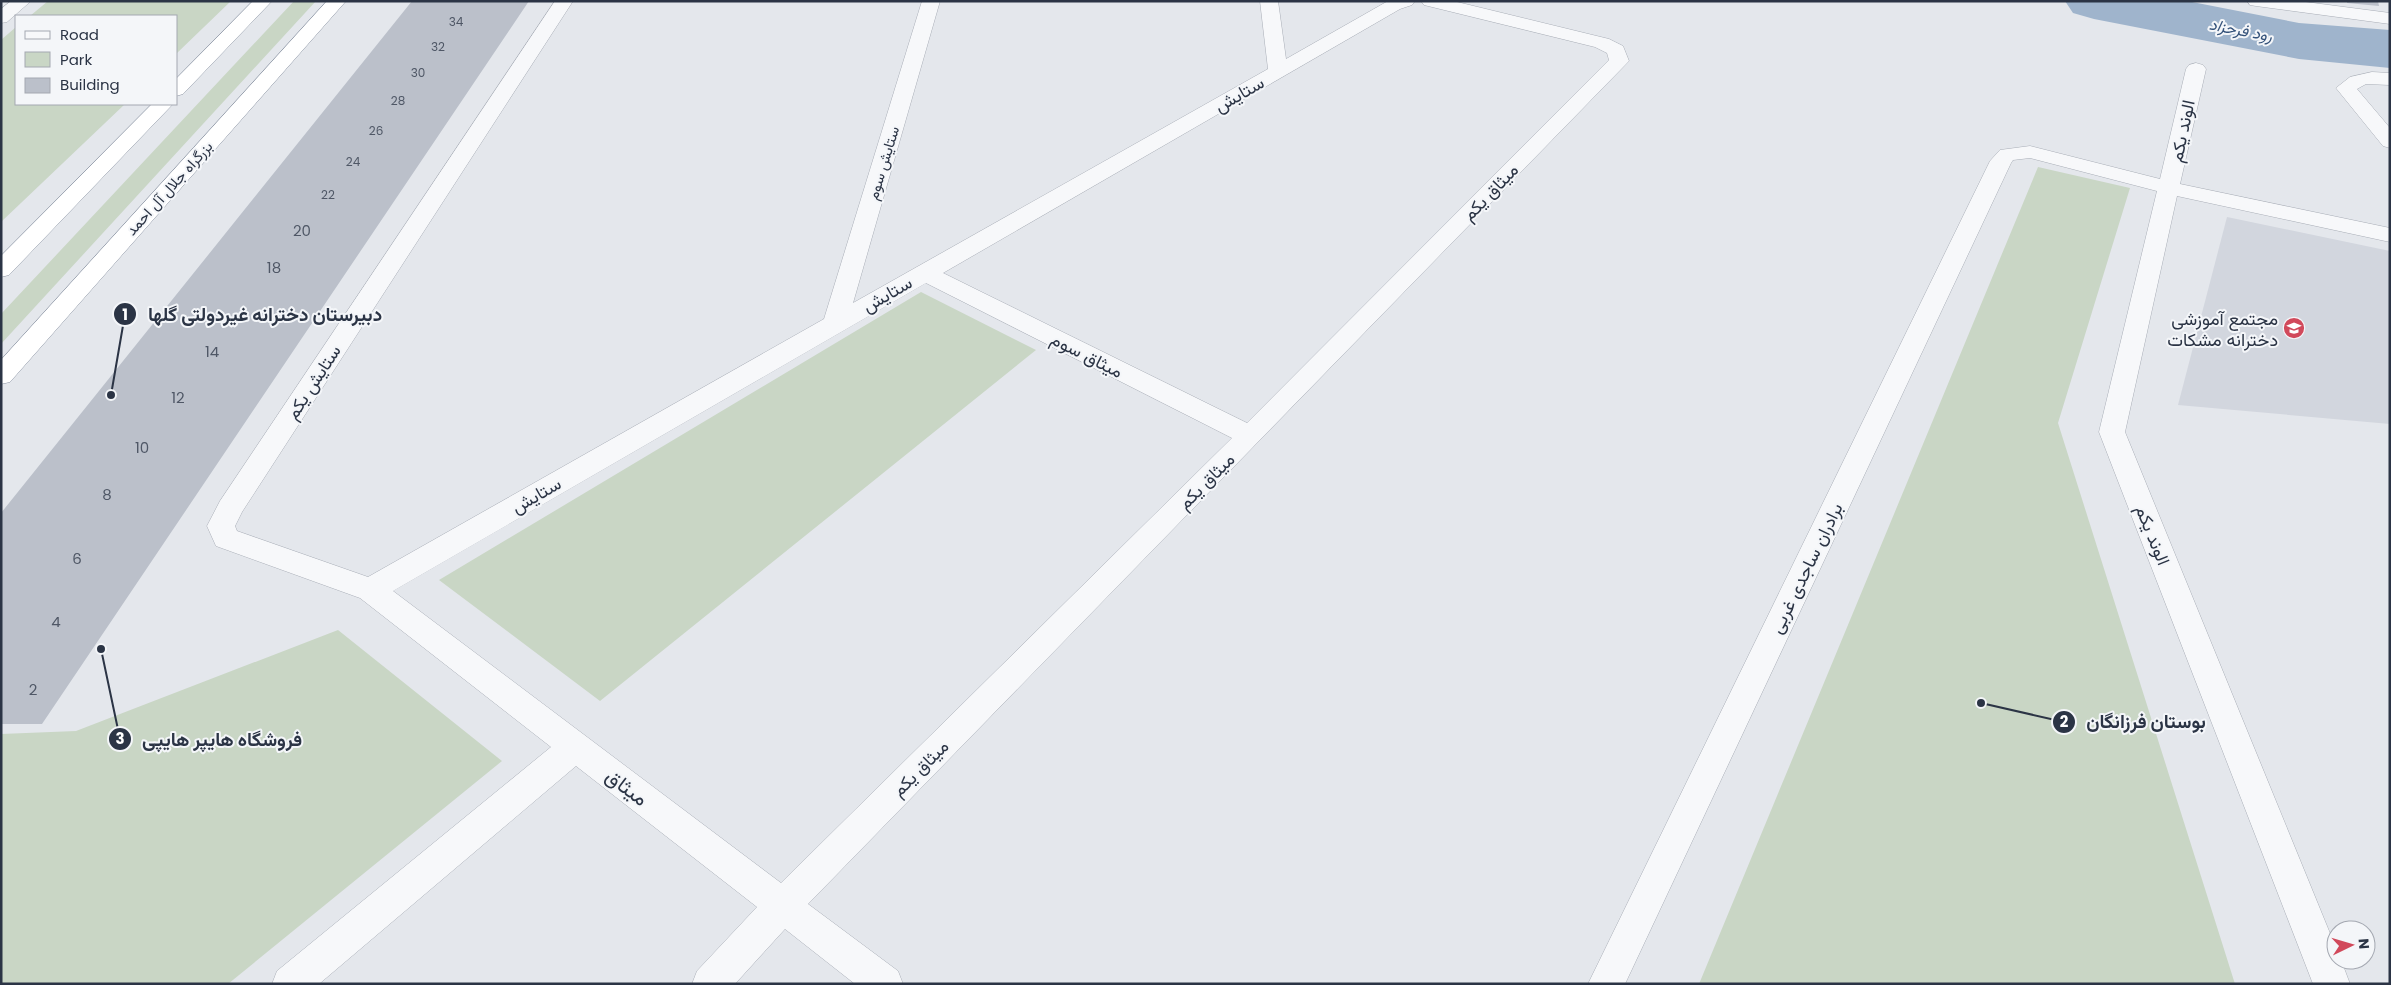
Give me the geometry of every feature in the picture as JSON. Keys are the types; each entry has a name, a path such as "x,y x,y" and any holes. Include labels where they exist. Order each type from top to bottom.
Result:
{"highway":[{"path":"178,88 263,1"},
{"name":"بزرگراه جلال آل احمد","path":"1,376 336,1"},
{"path":"1,270 162,105"}],"street":[{"path":"1,18 22,1"},
{"name":"ستایش یکم","path":"370,590 226,538 221,526 235,500 564,1"},
{"name":"ستایش سوم","path":"835,324 931,1"},
{"path":"1269,1 1278,71"},
{"name":"ستایش","path":"370,590 1394,5 1406,1"},
{"name":"میثاق یکم","path":"710,984 783,906 1619,61 1616,50 1602,43 1430,1"},
{"path":"2256,1 2390,19"},
{"name":"الوند یکم","path":"2196,69 2112,432 2332,984"},
{"path":"2390,79 2371,78 2355,80 2346,88 2390,142"},
{"name":"برادران ساجدی غربی","path":"1606,984 2001,161 2007,154 2030,152 2170,188"},
{"path":"2170,188 2390,235"},
{"name":"میثاق سوم","path":"924,274 1250,436"},
{"name":"میثاق","path":"370,590 885,984"},
{"path":"290,984 575,746"}],"shaded area":[{"name":"مجتمع آموزشی دخترانه مشکات","path":"2227,217 2390,251 2390,424 2178,405"}],"green space":[{"path":"48,1 231,1 178,52 178,15 31,15"},
{"path":"294,1 316,1 1,344 1,314"},
{"path":"15,28 15,105 124,105 1,222 1,40"},
{"path":"2038,167 2130,188 2058,423 2235,984 1699,984"},
{"path":"921,292 1036,350 600,701 439,580"},
{"path":"338,630 502,761 228,984 1,984 1,734 76,731"}],"building":[{"path":"412,1 529,1 42,724 1,724 1,513"},
{"path":"2347,1 2378,1 2379,6 2347,3"}],"waterway":[{"name":"رود فرحزاد","path":"2094,1 2299,41 2390,49"}],"place":[{"name":"مجتمع آموزشی دخترانه مشکات","path":"2294,328"},
{"name":"دبیرستان دخترانه غیردولتی گلها","path":"111,395"},
{"name":"فروشگاه هایپر هایپی","path":"101,649"},
{"name":"بوستان فرزانگان","path":"1981,703"}]}
